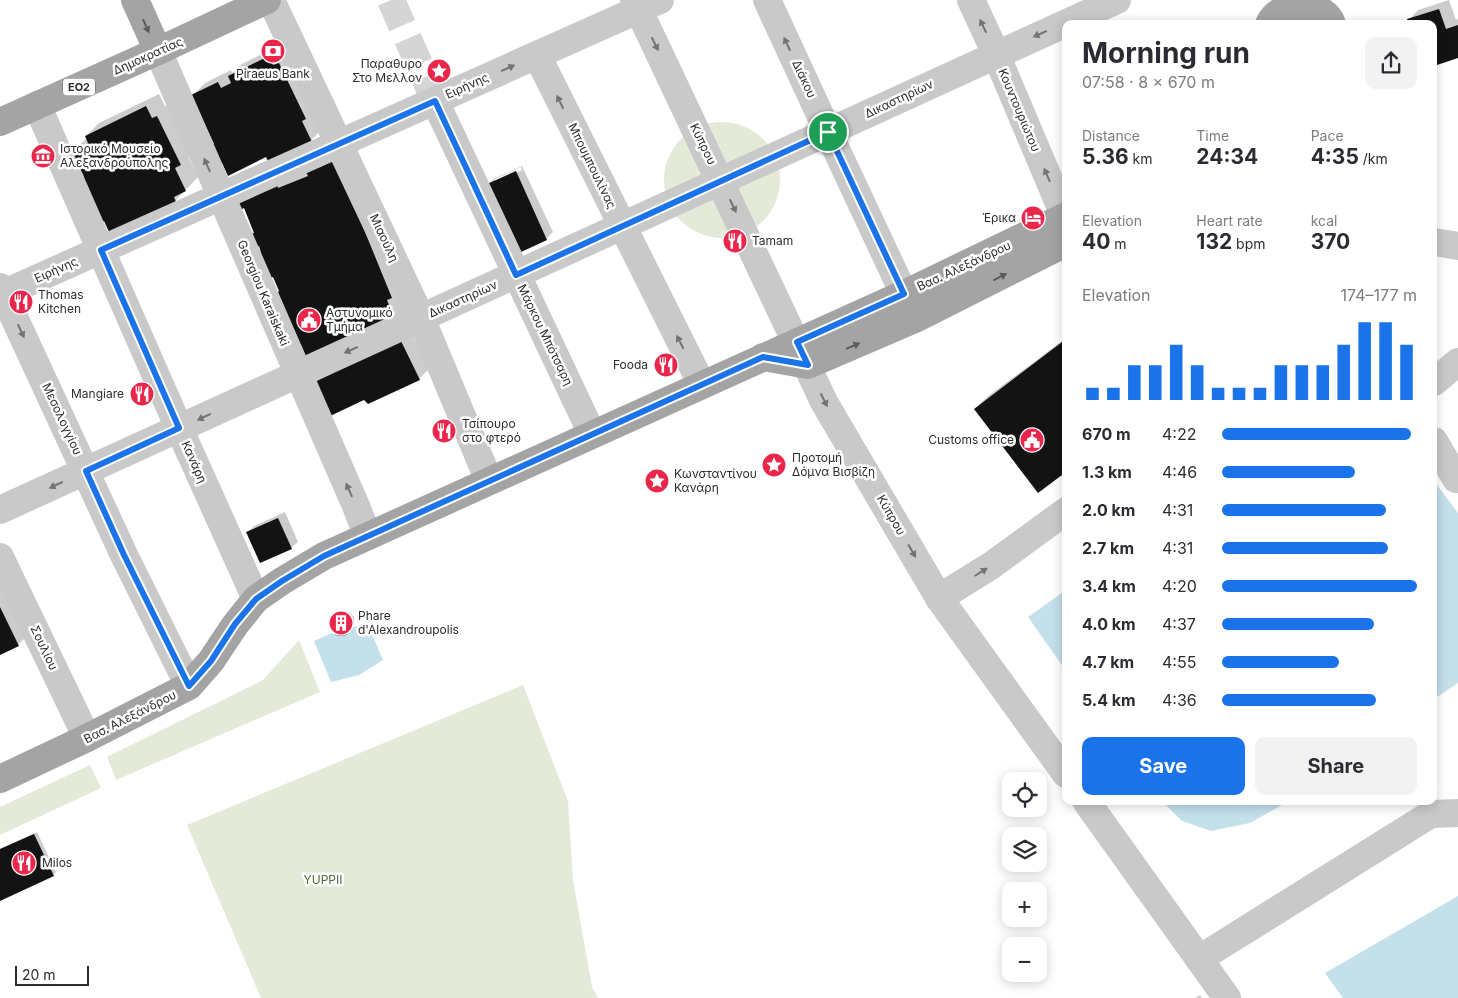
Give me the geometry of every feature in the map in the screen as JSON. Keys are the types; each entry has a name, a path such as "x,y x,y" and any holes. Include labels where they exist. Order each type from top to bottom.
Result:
{"main road":[{"path":"135,0 158,51"},
{"name":"Δημοκρατίας","path":"0,122 269,0"},
{"path":"1280,9 1296,0 1317,4 1331,12"},
{"name":"Βασ. Αλεξάνδρου","path":"802,354 904,294 1062,226"},
{"name":"Βασ. Αλεξάνδρου","path":"0,779 87,738 189,686 211,661 235,624 256,599 324,556 763,357 802,354 915,319 1062,227"}],"street":[{"name":"Μιαούλη","path":"269,0 421,318 489,480"},
{"name":"Διάκου","path":"767,0 904,294"},
{"name":"Κουντουριώτου","path":"970,0 996,54 1062,214"},
{"name":"Δικαστηρίων","path":"1072,20 1116,0"},
{"name":"Ειρήνης","path":"1,292 101,250 435,101 537,55 644,3"},
{"name":"Κύπρου","path":"644,3 721,181 824,402 940,598 1062,768"},
{"name":"Δικαστηρίων","path":"0,510 1062,24"},
{"name":"Georgiou Karaiskaki","path":"158,51 367,535"},
{"name":"Μπουμπουλίνας","path":"537,55 702,385"},
{"name":"Μάρκου Μπότσαρη","path":"435,101 592,434"},
{"name":"Κανάρη","path":"37,105 256,599"},
{"path":"1437,242 1458,246"},
{"name":"Μεσολογγίου","path":"1,292 124,555 189,686"},
{"path":"1437,380 1458,362"},
{"path":"1437,446 1456,479"},
{"path":"940,598 992,565 1062,514"},
{"name":"Σουλίου","path":"0,557 87,738"},
{"path":"1089,805 1227,998"},
{"path":"1199,959 1431,814 1458,813"}],"green space":[{"path":"722,122 744,126 763,139 776,158 780,180 776,202 763,221 744,234 722,238 700,234 681,221 668,202 664,180 668,158 681,139 700,126"},
{"path":"299,640 320,692 116,780 107,757 263,680"},
{"name":"YUPPII","path":"523,685 568,801 573,880 592,987 598,998 261,998 187,825"},
{"path":"90,765 101,788 0,835 0,807"}],"water":[{"path":"1437,485 1458,513 1458,683 1437,697"},
{"path":"1062,593 1062,665 1028,617"},
{"path":"367,622 383,660 359,675 331,682 314,641 332,633 339,636 347,634 352,628"},
{"path":"1166,805 1282,805 1250,823 1211,831 1182,821"},
{"path":"1458,896 1458,998 1343,998 1325,973"}],"building":[{"path":"1439,9 1446,29 1458,25 1458,58 1437,65 1437,20 1407,19"},
{"path":"269,56 273,65 279,63 306,119 302,121 312,142 269,163 266,157 228,176 222,163 218,165 209,146 214,144 191,95 218,82 221,88 231,83 228,76"},
{"path":"146,106 152,118 157,116 181,165 175,168 186,191 174,197 176,202 110,234 104,221 100,223 79,179 84,177 71,151 88,143 85,136"},
{"path":"334,156 392,298 387,300 395,320 306,357 301,345 295,347 274,295 279,291 273,277 266,280 256,255 261,253 259,246 253,249 248,236 254,233 244,208 238,211 234,202 277,184 278,188 308,176 304,168"},
{"path":"516,171 547,240 519,253 487,184"},
{"path":"401,341 420,380 368,404 364,400 328,417 312,383 331,374 330,369"},
{"name":"Customs office","path":"1062,342 1062,475 1038,493 974,409"},
{"path":"278,518 292,549 260,563 246,532"},
{"path":"0,607 19,646 0,655"},
{"name":"Phare d'Alexandroupolis","path":"341,614 349,617 352,625 349,633 341,636 333,633 330,625 333,617"},
{"name":"Milos","path":"34,834 54,876 0,901 0,849"}],"tunnel":[{"path":"391,0 435,101"}],"place":[{"name":"Piraeus Bank","path":"273,51"},
{"name":"Παραθυρο Στο Μελλον","path":"439,71"},
{"name":"Ιστορικό Μουσείο Αλεξανδρούπολης","path":"43,156"},
{"name":"Έρικα","path":"1033,218"},
{"name":"Tamam","path":"735,241"},
{"name":"Thomas Kitchen","path":"21,302"},
{"name":"Αστυνομικό Τμήμα","path":"309,320"},
{"name":"Fooda","path":"666,365"},
{"name":"Mangiare","path":"142,394"},
{"name":"Τσίπουρο στο φτερό","path":"444,431"},
{"name":"Customs office","path":"1032,440"},
{"name":"Προτομή Δόμνα Βισβίζη","path":"774,465"},
{"name":"Κωνσταντίνου Κανάρη","path":"657,481"},
{"name":"Phare d'Alexandroupolis","path":"341,623"},
{"name":"Milos","path":"24,863"}],"route":[{"path":"435,101 516,275 828,132 904,294 797,342 808,365 763,357 324,556 256,599 235,624 211,661 189,686 124,555 86,471 179,428 101,250 435,101"}]}
